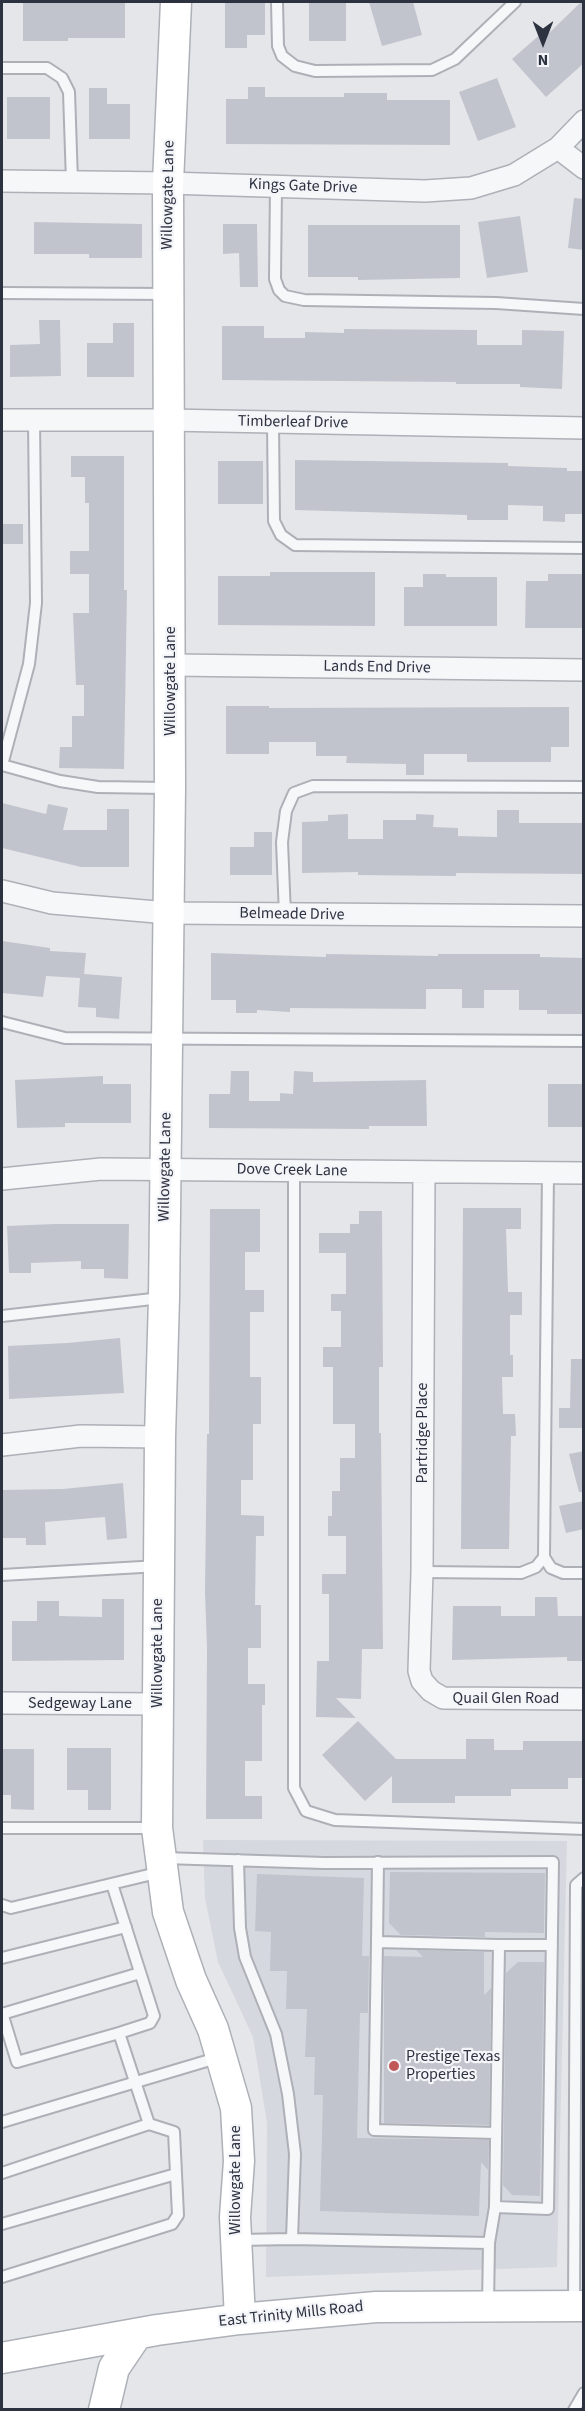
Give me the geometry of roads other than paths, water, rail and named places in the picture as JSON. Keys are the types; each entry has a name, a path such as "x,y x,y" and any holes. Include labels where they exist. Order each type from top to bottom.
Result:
{"street":[{"name":"Willowgate Lane","path":"176,2 168,183 171,665 157,1828 160,1865 168,1912 191,1980 213,2029 236,2108 239,2161 236,2240 240,2319"},
{"name":"Kings Gate Drive","path":"2,182 168,183 425,191 471,188 514,175 558,148 584,121"},
{"path":"558,148 584,168"},
{"name":"Timberleaf Drive","path":"2,420 168,420 584,428"},
{"name":"Lands End Drive","path":"171,665 584,670"},
{"name":"Belmeade Drive","path":"2,891 52,903 168,913 584,916"},
{"name":"Dove Creek Lane","path":"2,1179 101,1169 584,1173"},
{"name":"Partridge Place","path":"424,1172 422,1572 419,1671 422,1681 431,1691"},
{"path":"2,1444 81,1436 160,1437"},
{"name":"Quail Glen Road","path":"431,1691 443,1698 584,1699"},
{"name":"Sedgeway Lane","path":"2,1703 158,1704"},
{"name":"East Trinity Mills Road","path":"2,2358 137,2334 240,2319 376,2307 579,2306"},
{"path":"104,2409 114,2368 137,2334"}],"lane":[{"path":"277,2 278,46 282,56 295,66 315,71 432,70 455,59 515,2"},
{"path":"2,68 47,68 62,78 69,92 72,182"},
{"path":"276,186 275,279 279,290 285,296 304,300 496,303 584,309"},
{"path":"2,293 168,294"},
{"path":"34,420 36,603 29,664 2,765 60,782 98,787 170,788"},
{"path":"273,422 274,521 281,536 295,544 584,548"},
{"path":"285,915 282,842 286,811 294,794 313,786 584,787"},
{"path":"2,1022 65,1038 584,1041"},
{"path":"294,1171 294,1788 306,1811 335,1820 584,1829"},
{"path":"548,1172 544,1557 551,1568 563,1573 584,1574"},
{"path":"2,1316 164,1298"},
{"path":"422,1572 521,1573 536,1567 544,1557"},
{"path":"2,1575 159,1566"},
{"path":"2,1828 157,1828"},
{"path":"238,1860 238,1904 245,1957 276,2034 293,2127 292,2239"},
{"path":"2,1905 11,1908 112,1884 160,1865 238,1860 553,1862 548,2209 495,2207"},
{"path":"378,1862 374,2130 496,2133"},
{"path":"579,2306 576,1885 584,1878"},
{"path":"112,1884 154,2016 150,2022 119,2033 17,2062 2,2013 140,1973"},
{"path":"2,1958 126,1927"},
{"path":"377,1942 552,1945"},
{"path":"488,2307 489,2243 495,2207 499,1944"},
{"path":"119,2033 149,2124"},
{"path":"2,2122 222,2056"},
{"path":"2,2173 149,2124 174,2132 178,2215 172,2224 2,2277"},
{"path":"2,2224 176,2174"},
{"path":"236,2240 489,2243"},
{"path":"574,2409 584,2393"}],"place":[{"name":"Prestige Texas Properties","path":"394,2066"}]}
